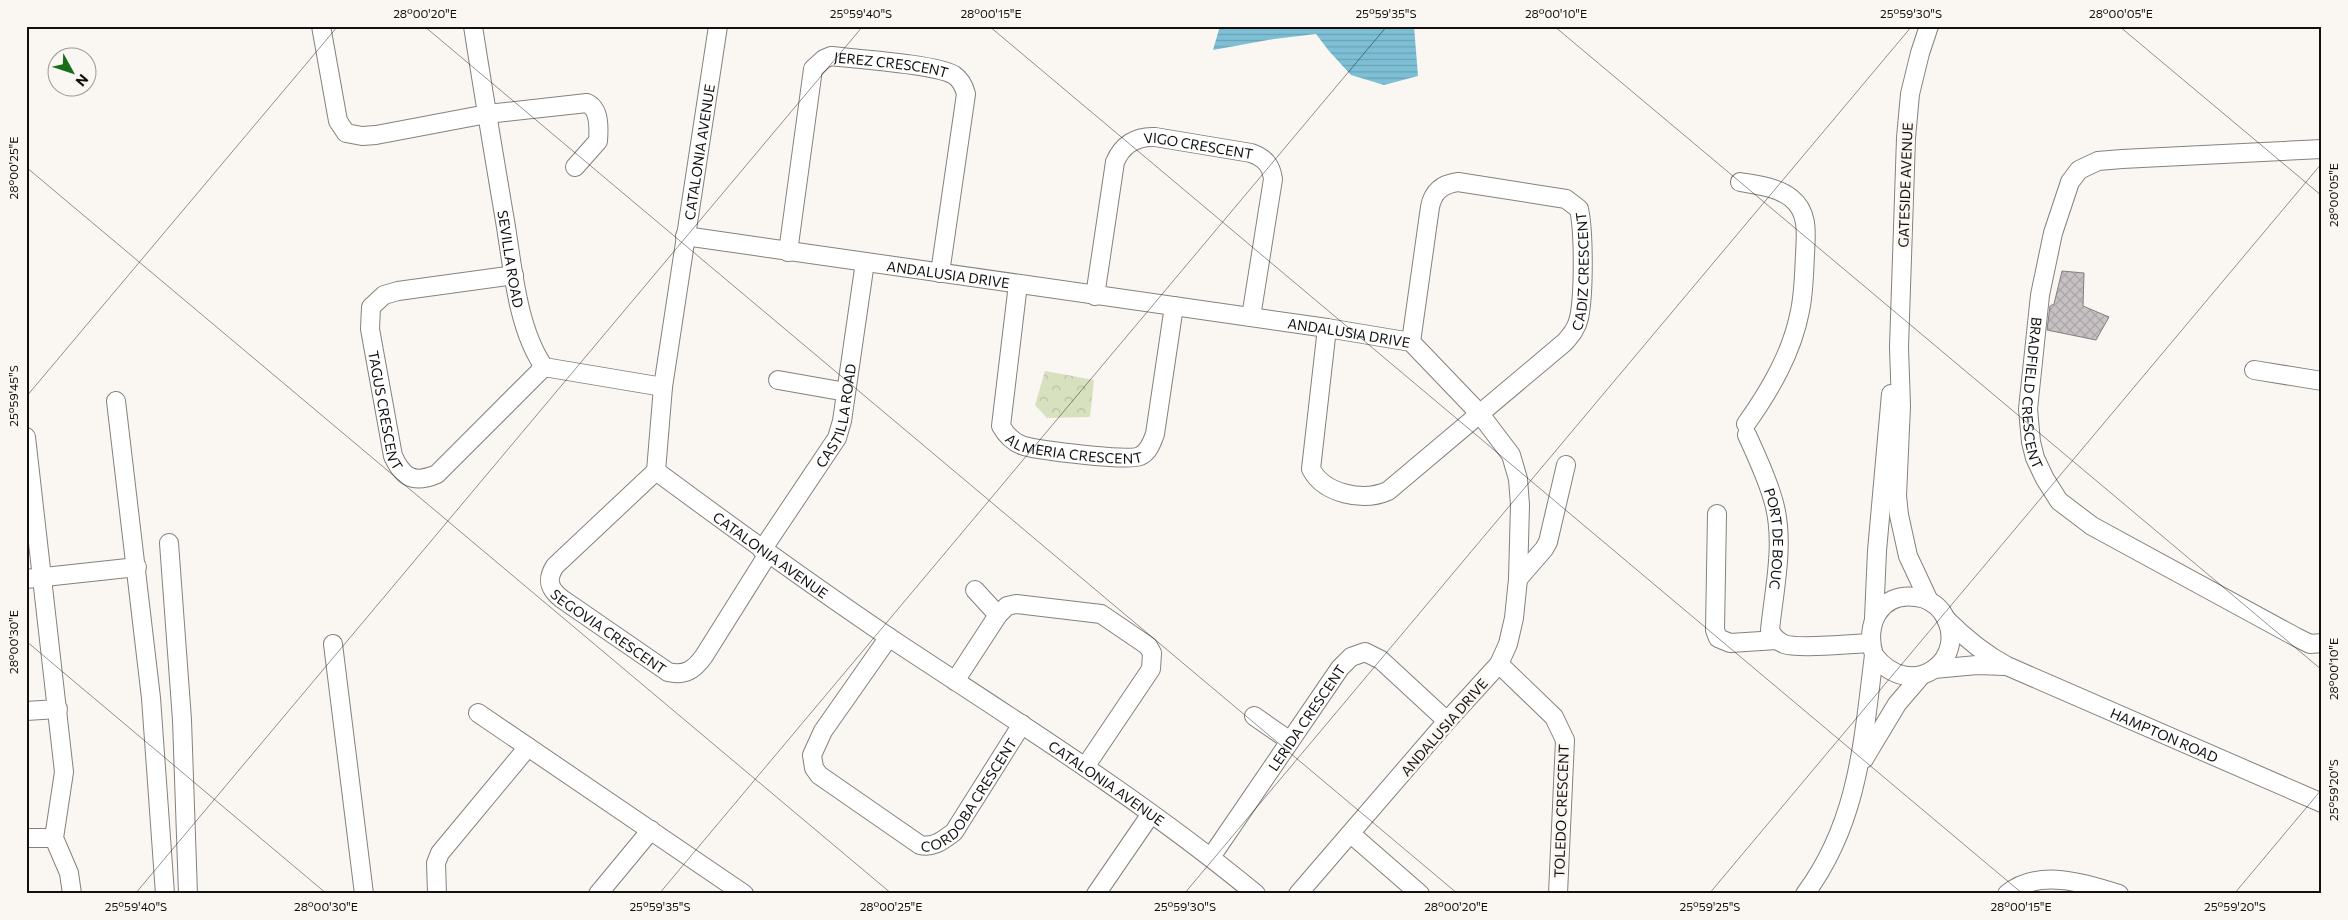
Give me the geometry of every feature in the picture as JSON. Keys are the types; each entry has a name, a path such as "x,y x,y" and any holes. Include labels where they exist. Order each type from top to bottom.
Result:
{"street":[{"path":"321,26 338,121 346,133 362,136 376,135 487,114 582,102 592,105 598,117 598,141 575,167"},
{"name":"SEVILLA ROAD","path":"473,26 514,275 528,340 544,367"},
{"name":"CATALONIA AVENUE","path":"718,26 663,387 656,471 765,552 1085,767 1211,857 1256,894"},
{"name":"GATESIDE AVENUE","path":"1929,26 1910,94 1906,138 1899,347 1901,390 1897,496 1908,556 1929,601"},
{"name":"JEREZ CRESCENT","path":"788,252 813,69 824,58 831,56 940,70 958,78 962,82 966,94 940,273"},
{"name":"VIGO CRESCENT","path":"1095,296 1115,162 1122,149 1133,141 1146,136 1155,137 1251,152 1262,158 1272,168 1273,179 1251,317"},
{"name":"BRADFIELD CRESCENT","path":"2322,149 2098,161 2079,170 2070,182 2053,233 2040,295 2028,409 2031,442 2035,458 2054,494 2071,511 2128,548 2296,637 2310,644 2322,643"},
{"name":"CADIZ CRESCENT","path":"1411,342 1430,206 1432,198 1441,187 1448,183 1458,182 1566,199 1579,209 1582,232 1578,319 1573,332 1565,342 1480,414"},
{"name":"PORT DE BOUC","path":"1740,182 1767,187 1791,198 1803,214 1806,230 1804,282 1800,312 1779,372 1747,430 1770,489 1778,522 1770,630 1777,640"},
{"name":"ANDALUSIA DRIVE","path":"685,236 1251,317 1411,342 1480,414 1511,454 1518,479 1520,505 1518,579 1510,636 1500,664 1447,721 1298,894"},
{"name":"CASTILLA ROAD","path":"765,552 832,447 842,421 865,262"},
{"name":"TAGUS CRESCENT","path":"514,275 398,291 384,295 372,307 370,329 394,456 402,472 415,479 426,479 437,474 544,367"},
{"name":"ALMERIA CRESCENT","path":"1018,284 1001,426 1005,434 1023,446 1117,458 1140,456 1148,449 1154,434 1174,306"},
{"path":"1326,328 1310,462 1311,470 1321,484 1331,489 1354,494 1374,496 1382,494 1480,414"},
{"name":"GATESIDE AVENUE","path":"1874,618 1887,428 1899,347"},
{"path":"544,367 663,387"},
{"path":"2254,370 2322,381"},
{"path":"778,380 846,392"},
{"path":"116,401 151,698 165,894"},
{"path":"26,437 35,578 58,709 64,772 54,838 69,873 72,894"},
{"path":"1518,579 1548,542 1566,466"},
{"name":"SEGOVIA CRESCENT","path":"656,471 555,566 549,575 549,584 556,594 668,672 683,674 694,669 704,656 765,552"},
{"path":"1717,514 1715,630 1718,638 1730,643 1777,640 1790,646 1872,649"},
{"path":"169,543 182,720 188,894"},
{"path":"35,578 137,567"},
{"path":"975,590 998,615"},
{"path":"1806,894 1833,848 1844,820 1860,766 1872,649 1870,630 1874,618 1892,600 1911,597 1929,601 1939,608 1946,619 1950,632 1950,646 1944,659 1928,672 1898,704 1860,766"},
{"path":"955,681 998,615 1007,606 1016,604 1107,616 1148,646 1152,653 1151,669 1085,767"},
{"name":"HAMPTON ROAD","path":"1946,619 1967,641 1984,654 2007,666 2322,803"},
{"name":"CORDOBA CRESCENT","path":"889,637 823,731 812,755 814,768 819,775 920,845 929,847 942,841 954,832 1022,724"},
{"path":"333,644 364,894"},
{"path":"1872,649 1882,666 1894,674 1908,677 1928,672"},
{"name":"LERIDA CRESCENT","path":"1211,857 1340,668 1351,657 1358,653 1372,655 1381,660 1447,721"},
{"name":"TOLEDO CRESCENT","path":"1500,664 1554,717 1565,740 1558,894"},
{"name":"HAMPTON ROAD","path":"1928,672 1977,665 2007,666"},
{"path":"26,711 58,709"},
{"path":"478,713 744,894"},
{"path":"1254,716 1290,740"},
{"path":"437,894 436,863 440,853 528,747"},
{"path":"1096,894 1151,814"},
{"path":"598,894 651,830"},
{"path":"1350,834 1420,894"},
{"path":"26,838 54,838"},
{"path":"2007,894 2016,886 2026,883 2058,880 2096,886 2119,894"}],"green space":[{"path":"1045,371 1094,380 1090,417 1047,418 1035,405"}],"water":[{"path":"1220,26 1414,26 1418,76 1384,85 1351,75 1316,34 1274,39 1213,50"}],"building":[{"path":"2062,271 2084,273 2083,306 2109,317 2096,340 2047,330 2050,306 2054,304"}]}
